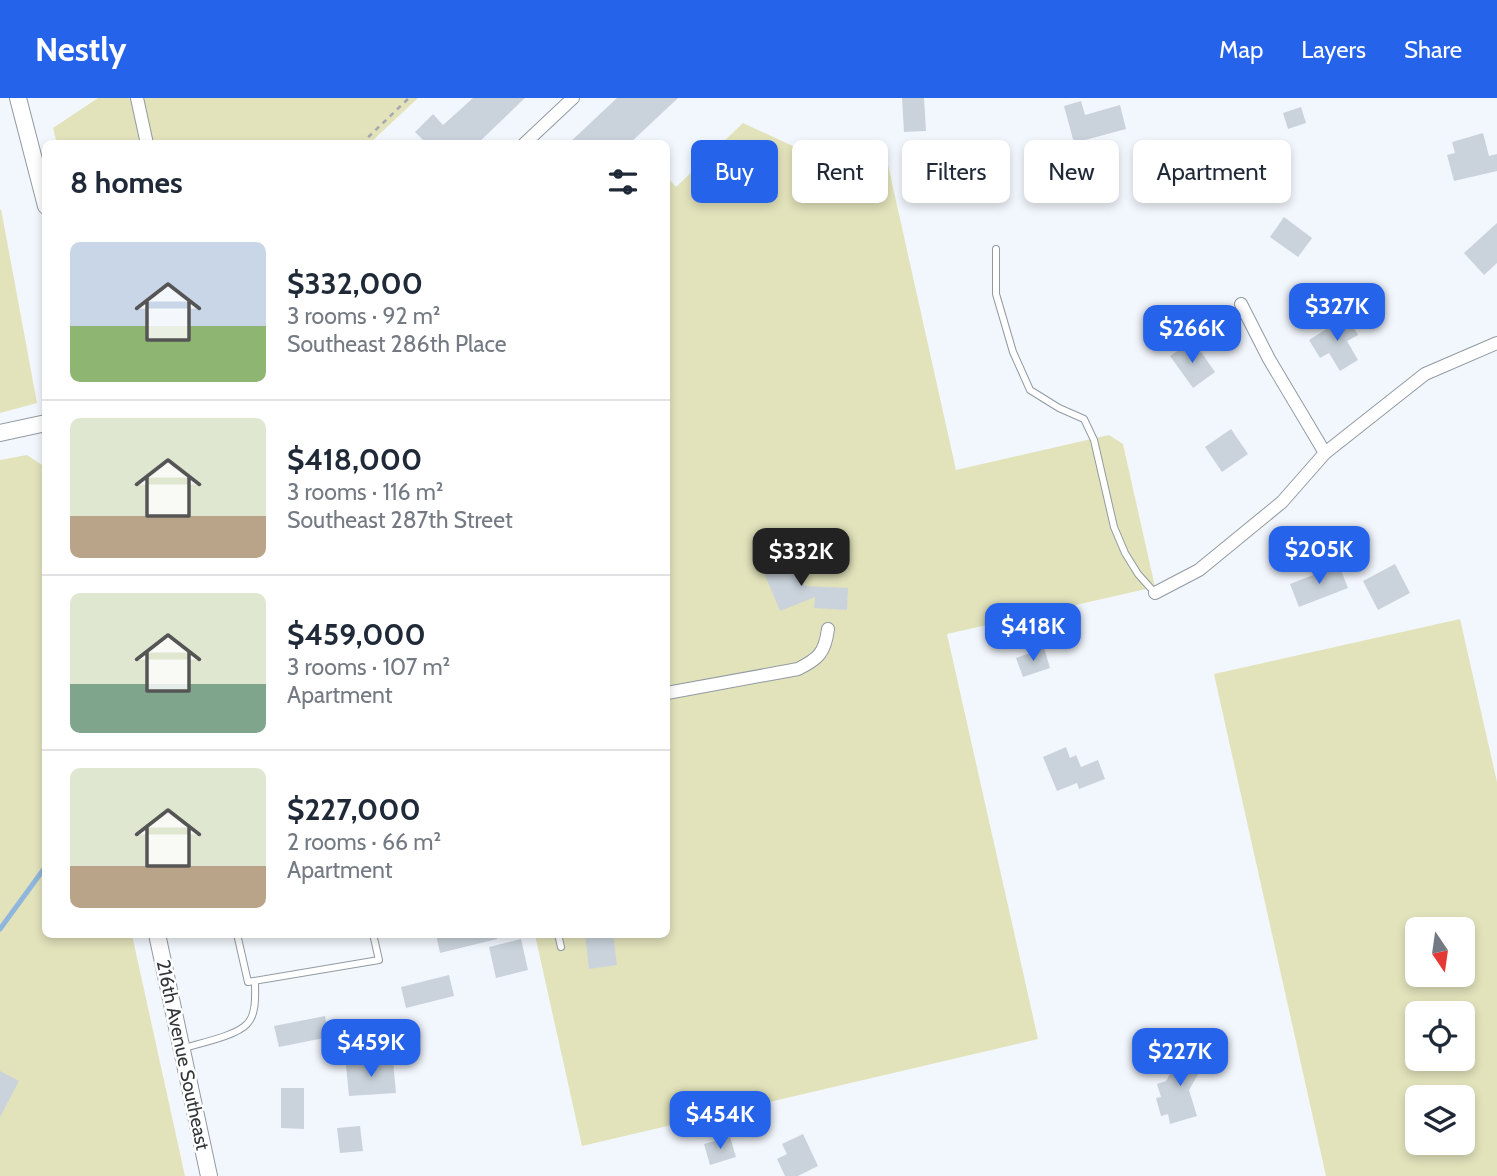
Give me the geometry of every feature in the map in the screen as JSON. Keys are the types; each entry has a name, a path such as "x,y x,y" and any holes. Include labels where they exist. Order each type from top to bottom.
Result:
{"street":[{"path":"18,98 42,180"},
{"path":"137,98 147,140"},
{"path":"528,140 573,98"},
{"path":"1241,304 1269,359 1325,453"},
{"path":"1155,593 1199,570 1282,502 1325,453 1425,374 1497,343"},
{"path":"0,433 42,424"},
{"path":"670,692 798,669 814,661 826,643 828,629"},
{"name":"216th Avenue Southeast","path":"158,938 209,1176"}],"lane":[{"path":"996,250 996,294 1013,352 1030,390 1059,408 1084,419 1094,440 1114,527 1138,574 1155,593"},
{"path":"238,938 248,982 379,960 374,938"},
{"path":"559,938 561,947"},
{"path":"181,1048 226,1036 248,1024 256,1004 255,981"}],"path":[{"path":"365,140 409,98"}],"green space":[{"path":"98,98 418,98 373,140 56,140 53,128"},
{"path":"743,123 792,146 792,203 888,203 888,165 956,470 1109,435 1123,444 1155,587 947,634 1038,1039 582,1146 536,938 670,938 670,180 676,187 691,173 691,203 778,203 778,140 725,140"},
{"path":"0,210 37,403 0,413"},
{"path":"27,455 42,465 42,938 133,938 185,1176 0,1176 0,460"},
{"path":"1460,619 1497,782 1497,1176 1326,1176 1214,674"}],"building":[{"path":"473,98 525,98 481,140 423,140 415,132 433,114 443,125"},
{"path":"617,98 678,98 633,140 572,140"},
{"path":"902,98 924,98 926,131 904,132"},
{"path":"1081,101 1085,115 1120,105 1126,129 1085,140 1073,140 1064,106"},
{"path":"1301,107 1306,123 1288,129 1283,113"},
{"path":"1483,133 1489,156 1497,154 1497,171 1454,181 1447,155 1455,153 1452,142"},
{"path":"1284,217 1312,238 1298,257 1270,237"},
{"path":"1497,223 1497,263 1484,275 1464,253"},
{"path":"1347,316 1358,335 1347,341 1358,360 1340,371 1329,353 1320,358 1309,340"},
{"path":"1189,343 1197,354 1201,352 1215,372 1193,388 1170,356"},
{"path":"1231,429 1248,454 1222,472 1205,447"},
{"path":"793,555 805,586 848,588 847,610 814,608 815,597 780,611 762,568"},
{"path":"1395,564 1410,593 1378,610 1363,581"},
{"path":"1339,565 1348,588 1299,607 1290,584"},
{"path":"1044,648 1050,668 1023,677 1016,658"},
{"path":"1066,747 1070,758 1076,755 1081,767 1098,760 1105,779 1079,789 1077,783 1057,791 1043,757"},
{"path":"437,938 497,938 497,939 440,953"},
{"path":"585,938 614,938 617,965 589,969"},
{"path":"521,939 528,970 496,978 489,947"},
{"path":"449,975 454,996 406,1008 401,987"},
{"path":"325,1016 329,1037 279,1047 274,1026"},
{"path":"1184,1048 1206,1060 1189,1090 1197,1116 1170,1124 1168,1114 1161,1116 1156,1098 1161,1097 1157,1084 1166,1081"},
{"path":"393,1061 396,1093 349,1096 346,1065"},
{"path":"0,1071 19,1081 0,1117"},
{"path":"281,1088 304,1088 304,1129 281,1128"},
{"path":"360,1126 363,1151 340,1153 337,1128"},
{"path":"803,1134 818,1166 798,1176 785,1176 777,1159 787,1154 782,1144"},
{"path":"730,1137 736,1157 710,1165 704,1144"}],"waterway":[{"path":"0,929 42,871"}]}
